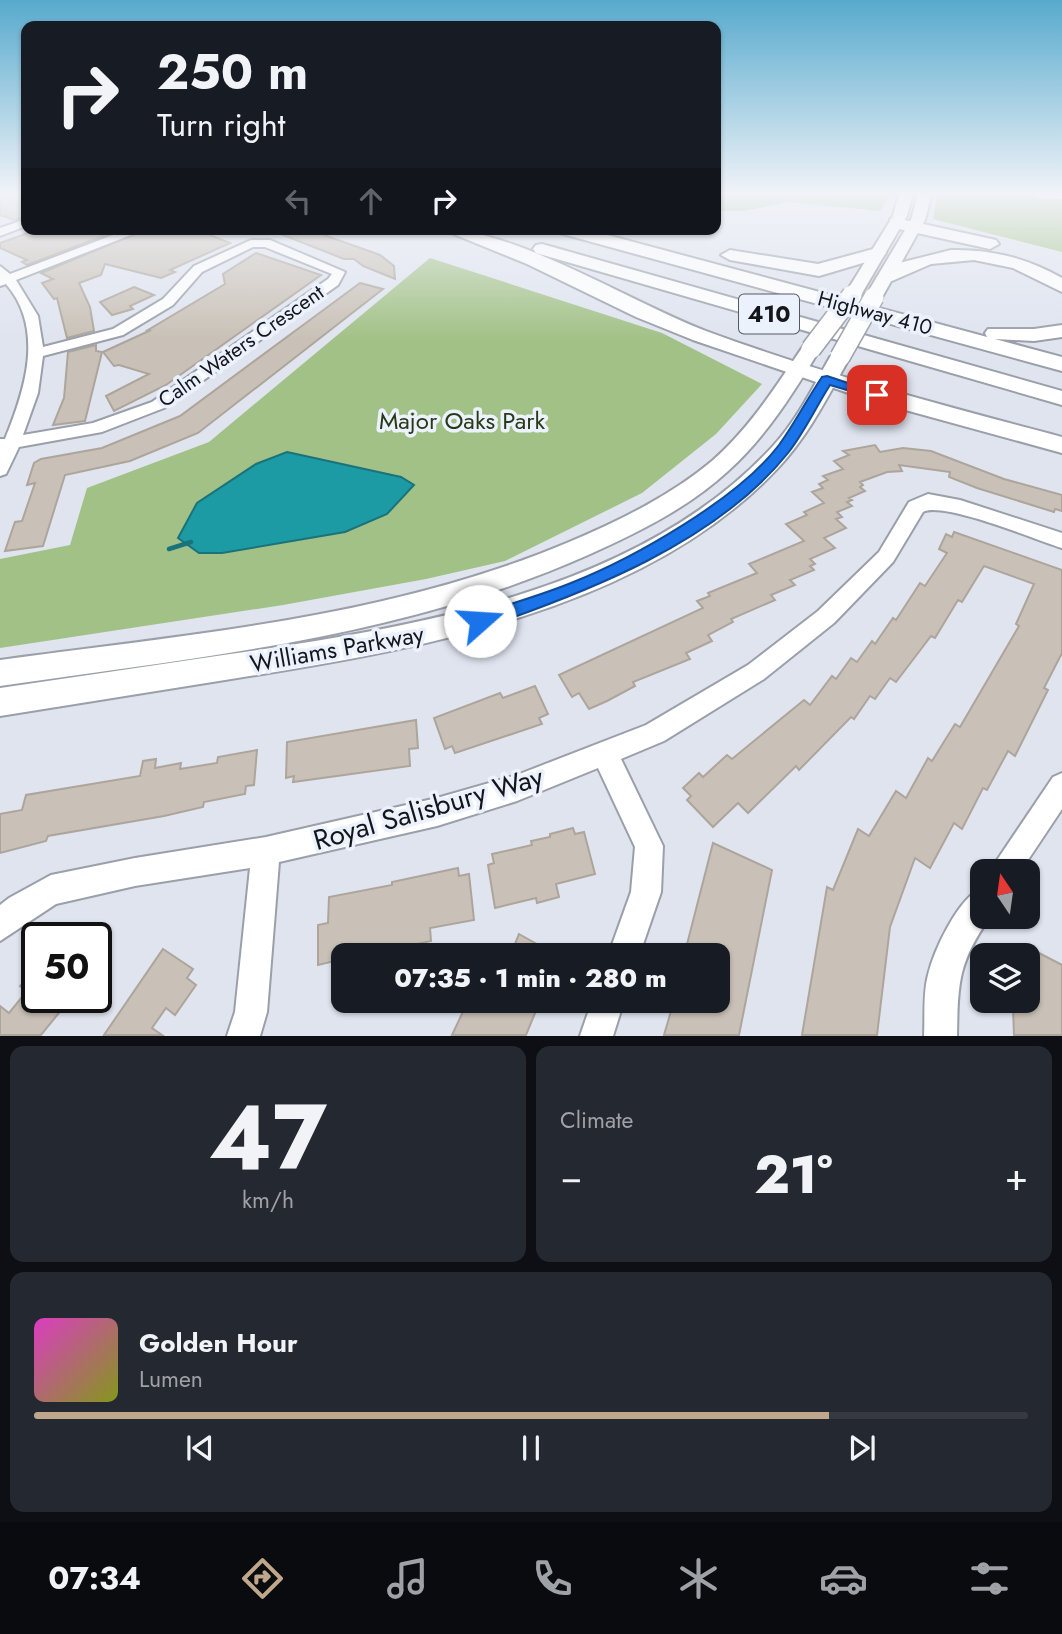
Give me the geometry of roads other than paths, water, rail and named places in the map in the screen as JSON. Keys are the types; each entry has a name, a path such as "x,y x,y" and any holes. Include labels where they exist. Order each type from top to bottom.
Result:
{"highway":[{"path":"485,242 533,260 673,326 834,368 1062,445"},
{"name":"Highway 410","path":"521,242 1062,398"},
{"name":"Highway 410","path":"614,242 1062,364"},
{"path":"681,242 804,269 831,269 877,253"},
{"path":"981,242 1014,250 1062,269"},
{"path":"885,278 920,259 960,255 1020,265 1062,286"},
{"path":"812,296 995,332 1034,335 1062,331"}],"main road":[{"name":"Williams Parkway","path":"0,673 359,620 460,596 550,564 627,527 719,466 751,433 855,291 877,253 888,242"},
{"name":"Williams Parkway","path":"0,702 387,643 480,621 578,588 647,553 712,513 747,486 783,449 834,368 885,278 898,242"}],"street":[{"path":"0,470 6,444 33,382 36,353 32,314 26,300 3,277 102,242"},
{"name":"Calm Waters Crescent","path":"6,444 96,428 158,405 333,282 339,272 266,243 246,245 198,269 168,302 118,332 36,353"},
{"name":"Royal Salisbury Way","path":"0,926 19,908 51,890 135,872 266,851 410,818 503,792 655,733 766,664 825,617 886,557 916,507 928,501 960,506 1062,541"},
{"path":"604,752 649,846 646,892 628,943"},
{"path":"1012,859 1062,786"},
{"path":"243,1035 253,1000 266,851"},
{"path":"940,1035 943,976 970,920"},
{"path":"596,1035 604,1013"}],"water":[{"path":"287,452 401,477 414,485 387,514 345,532 222,553 199,553 178,538 197,503 256,464"}],"waterway":[{"path":"169,549 191,542"}],"park label":[{"name":"Major Oaks Park","path":"462,421"}]}
